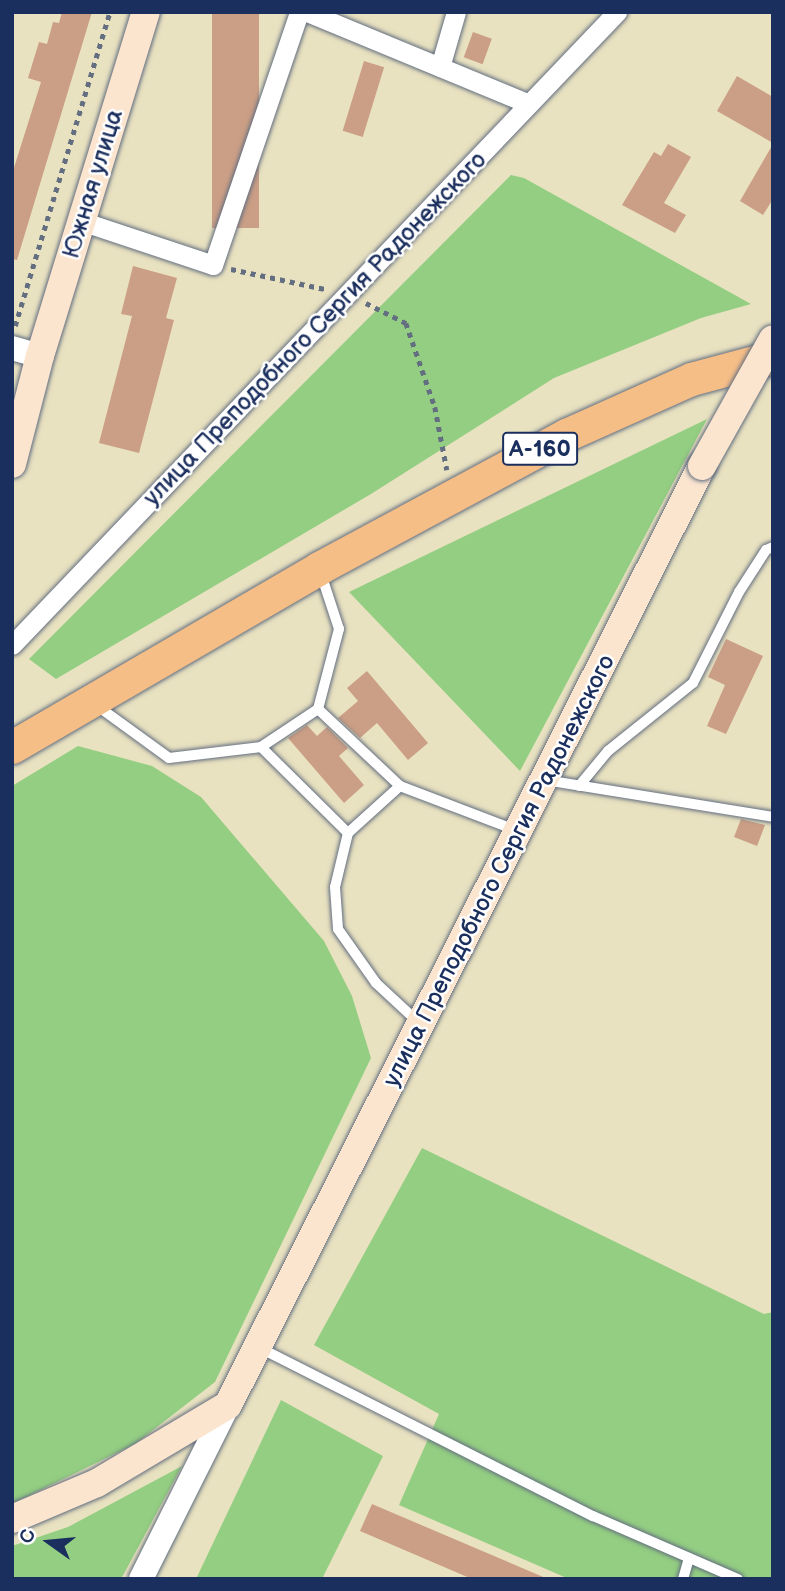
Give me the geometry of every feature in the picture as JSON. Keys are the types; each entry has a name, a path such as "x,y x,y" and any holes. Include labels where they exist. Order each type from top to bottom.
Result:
{"highway":[{"name":"А-160","path":"12,747 88,699 319,568 566,435 691,379 773,357"}],"main road":[{"name":"Южная улица","path":"12,464 40,356 146,12"},
{"name":"улица Преподобного Сергия Радонежского","path":"228,1405 702,466 773,340"},
{"path":"12,1519 97,1483 228,1405"}],"street":[{"path":"81,221 213,265 299,12"},
{"path":"307,12 529,104"},
{"path":"440,67 456,12"},
{"name":"улица Преподобного Сергия Радонежского","path":"12,645 617,12"},
{"path":"12,348 40,356"},
{"path":"141,1579 228,1405"}],"lane":[{"path":"579,786 608,751 693,683 739,592 766,550 773,547"},
{"path":"88,699 169,758 261,747 318,709 339,629 319,568"},
{"path":"318,709 400,786 519,831"},
{"path":"261,747 348,834"},
{"path":"545,780 773,817"},
{"path":"400,786 348,834 335,887 338,929 376,983 421,1025"},
{"path":"259,1348 593,1516 738,1579"},
{"path":"682,1579 689,1558"}],"path":[{"path":"12,334 110,12"},
{"path":"213,265 348,294 406,323 435,407 452,496"}],"green space":[{"path":"511,175 524,178 751,304 701,318 554,378 371,494 56,679 29,659"},
{"path":"707,419 520,771 349,592"},
{"path":"78,746 152,766 201,797 324,941 352,996 371,1058 215,1382 135,1444 12,1504 12,786"},
{"path":"422,1148 764,1314 773,1312 773,1579 569,1579 399,1505 439,1414 314,1345"},
{"path":"281,1400 383,1456 322,1579 196,1579"},
{"path":"182,1466 121,1579 12,1579 12,1546 68,1527"}],"building":[{"path":"62,12 92,12 17,260 12,259 12,174 41,82 28,78 39,42 47,44 53,22 59,23"},
{"path":"212,12 259,12 259,228 212,228"},
{"path":"473,32 492,39 483,64 464,57"},
{"path":"364,61 384,67 363,137 343,131"},
{"path":"737,76 773,97 773,143 717,111"},
{"path":"668,144 691,157 664,203 686,215 675,233 622,205 654,152 661,156"},
{"path":"773,144 773,199 763,215 740,201"},
{"path":"133,266 177,278 166,318 174,320 139,453 99,443 132,316 121,314"},
{"path":"726,639 763,656 726,734 707,726 725,685 708,677"},
{"path":"367,671 428,743 408,760 377,723 360,738 338,718 358,701 347,688"},
{"path":"307,725 317,736 327,727 348,748 339,756 364,785 344,803 288,738"},
{"path":"741,819 765,825 757,846 734,837"},
{"path":"372,1504 548,1579 472,1579 360,1531"}]}
